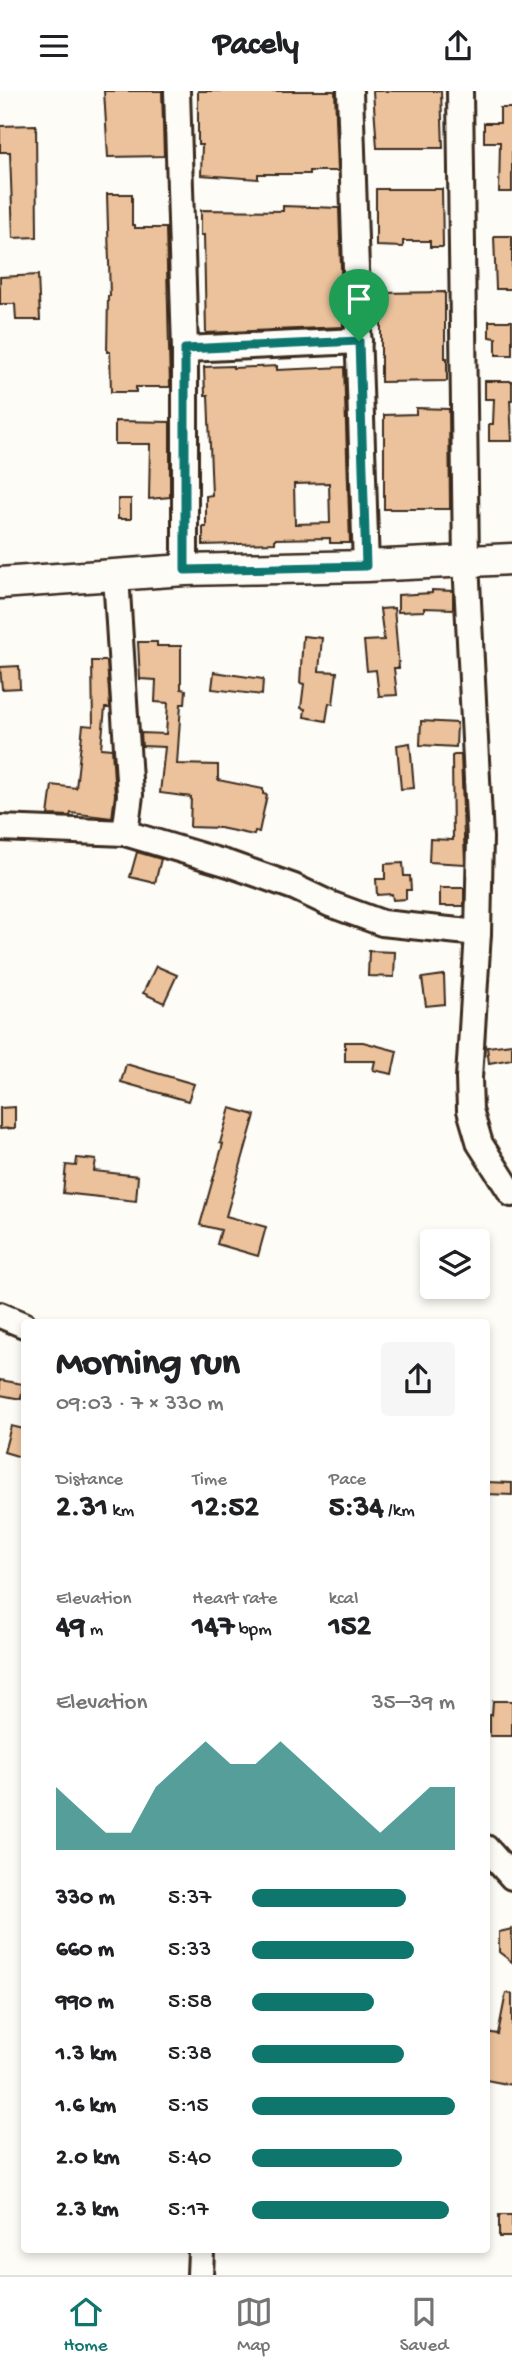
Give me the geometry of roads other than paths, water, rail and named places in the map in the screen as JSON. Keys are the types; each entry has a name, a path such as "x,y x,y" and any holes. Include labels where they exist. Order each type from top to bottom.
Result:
{"main road":[{"path":"0,583 185,570 512,559"}],"street":[{"path":"177,91 185,349 185,570"},
{"path":"350,91 366,566"},
{"path":"460,91 466,562 480,838 478,933 469,1078 470,1109 480,1144 512,1194"},
{"path":"185,349 359,341"},
{"path":"116,576 130,795 125,833"},
{"path":"0,828 125,833 229,864 382,923 478,933"},
{"path":"0,1315 21,1324"},
{"path":"490,1852 512,1877"},
{"path":"200,2275 201,2253"}]}
